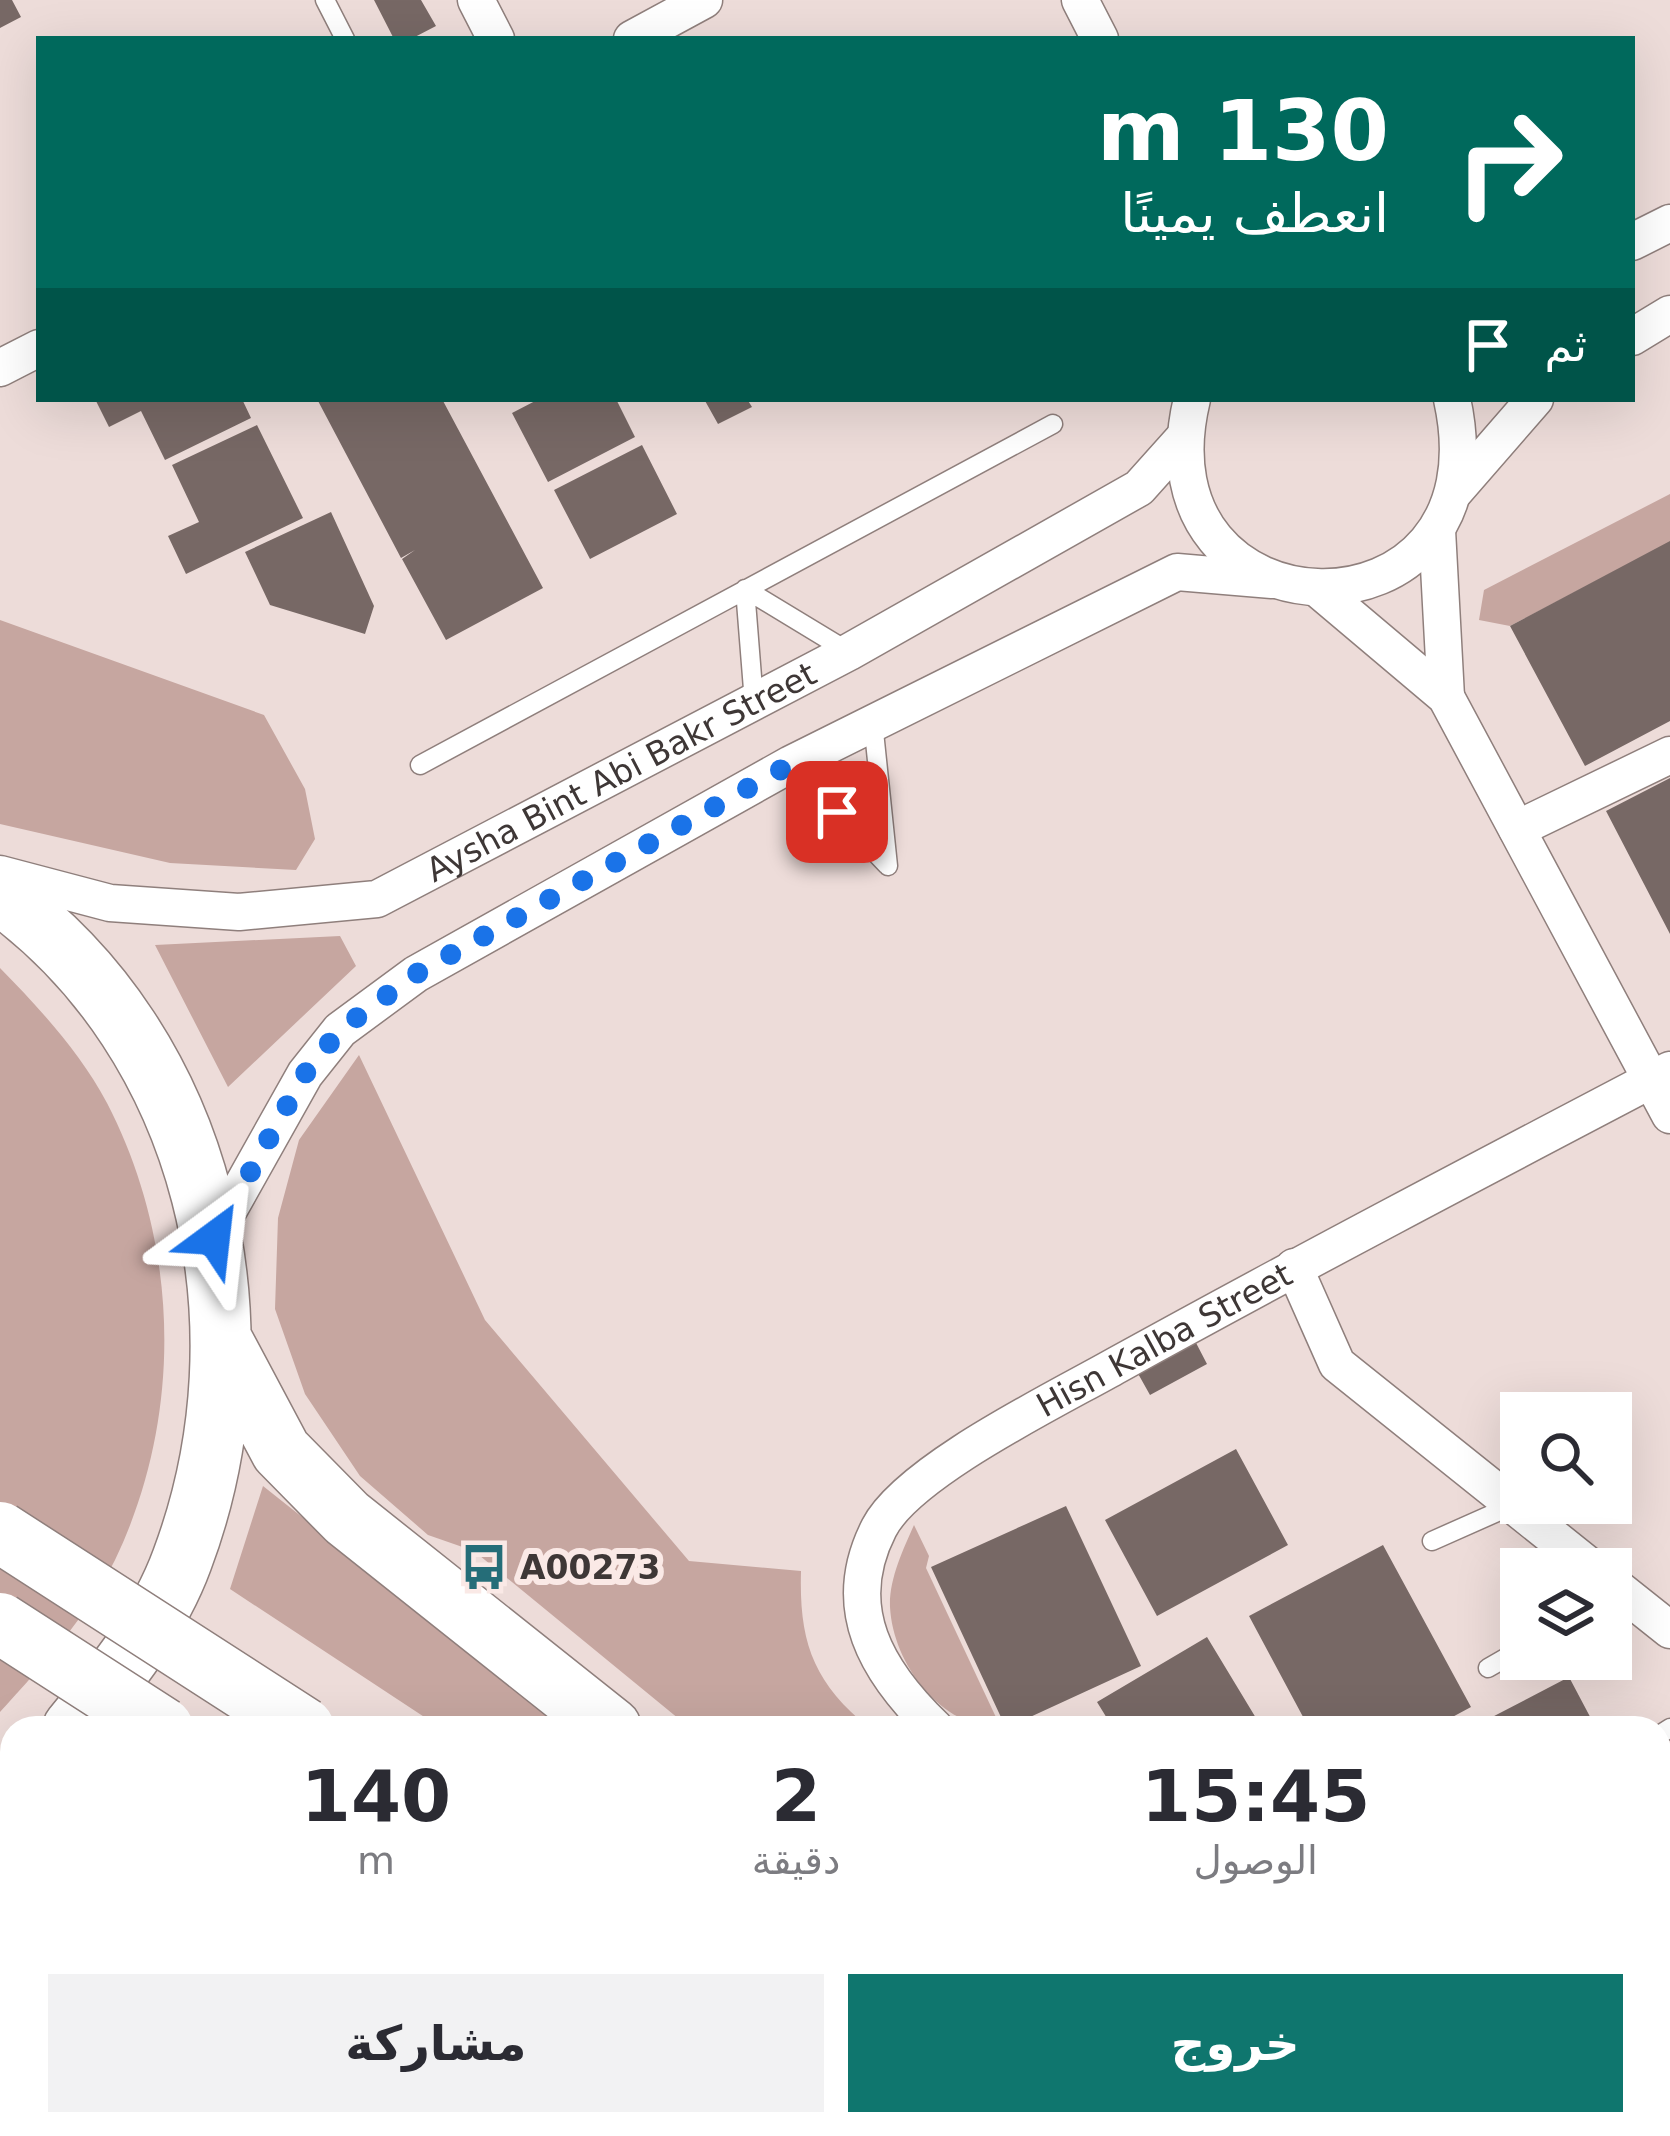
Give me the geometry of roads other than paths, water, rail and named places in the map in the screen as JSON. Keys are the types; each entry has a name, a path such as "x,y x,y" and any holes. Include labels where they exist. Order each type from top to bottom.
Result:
{"main road":[{"path":"0,894 76,963 124,1024 164,1091 194,1163 214,1238 224,1344 213,1456 181,1563 128,1661 83,1716"},
{"path":"224,1344 281,1450 347,1518 596,1716"},
{"path":"0,1532 285,1716"},
{"path":"0,1623 144,1716"}],"street":[{"path":"476,0 494,36"},
{"path":"638,36 704,0"},
{"path":"1080,0 1098,36"},
{"path":"1635,240 1670,223"},
{"path":"1635,336 1670,314"},
{"path":"0,368 36,349"},
{"path":"1191,402 1182,440 1186,484 1204,524 1233,557 1272,580"},
{"path":"1453,402 1462,445 1456,491"},
{"path":"214,1238 304,1075 340,1030 416,974 791,764 1177,572 1318,589 1364,583 1404,563 1437,530 1456,491 1531,402"},
{"name":"Aysha Bint Abi Bakr Street","path":"0,874 110,903 239,912 377,899 849,652 1138,488 1182,440"},
{"path":"1437,530 1446,697"},
{"path":"1318,589 1446,697 1517,830 1661,1075 1670,1115"},
{"path":"1517,830 1670,754"},
{"name":"Hisn Kalba Street","path":"923,1716 894,1688 865,1630 862,1573 881,1524 938,1471 1294,1267 1661,1075"},
{"path":"1294,1267 1336,1364 1500,1495"},
{"path":"1536,1524 1565,1548"},
{"path":"1632,1602 1670,1630"}],"lane":[{"path":"325,0 343,36"},
{"path":"420,765 1053,424"},
{"path":"745,589 849,652"},
{"path":"745,589 754,702"},
{"path":"791,764 888,866 873,722"},
{"path":"1432,1541 1500,1511"},
{"path":"1488,1668 1500,1661"}],"place":[{"name":"A00273","path":"484,1567"}]}
